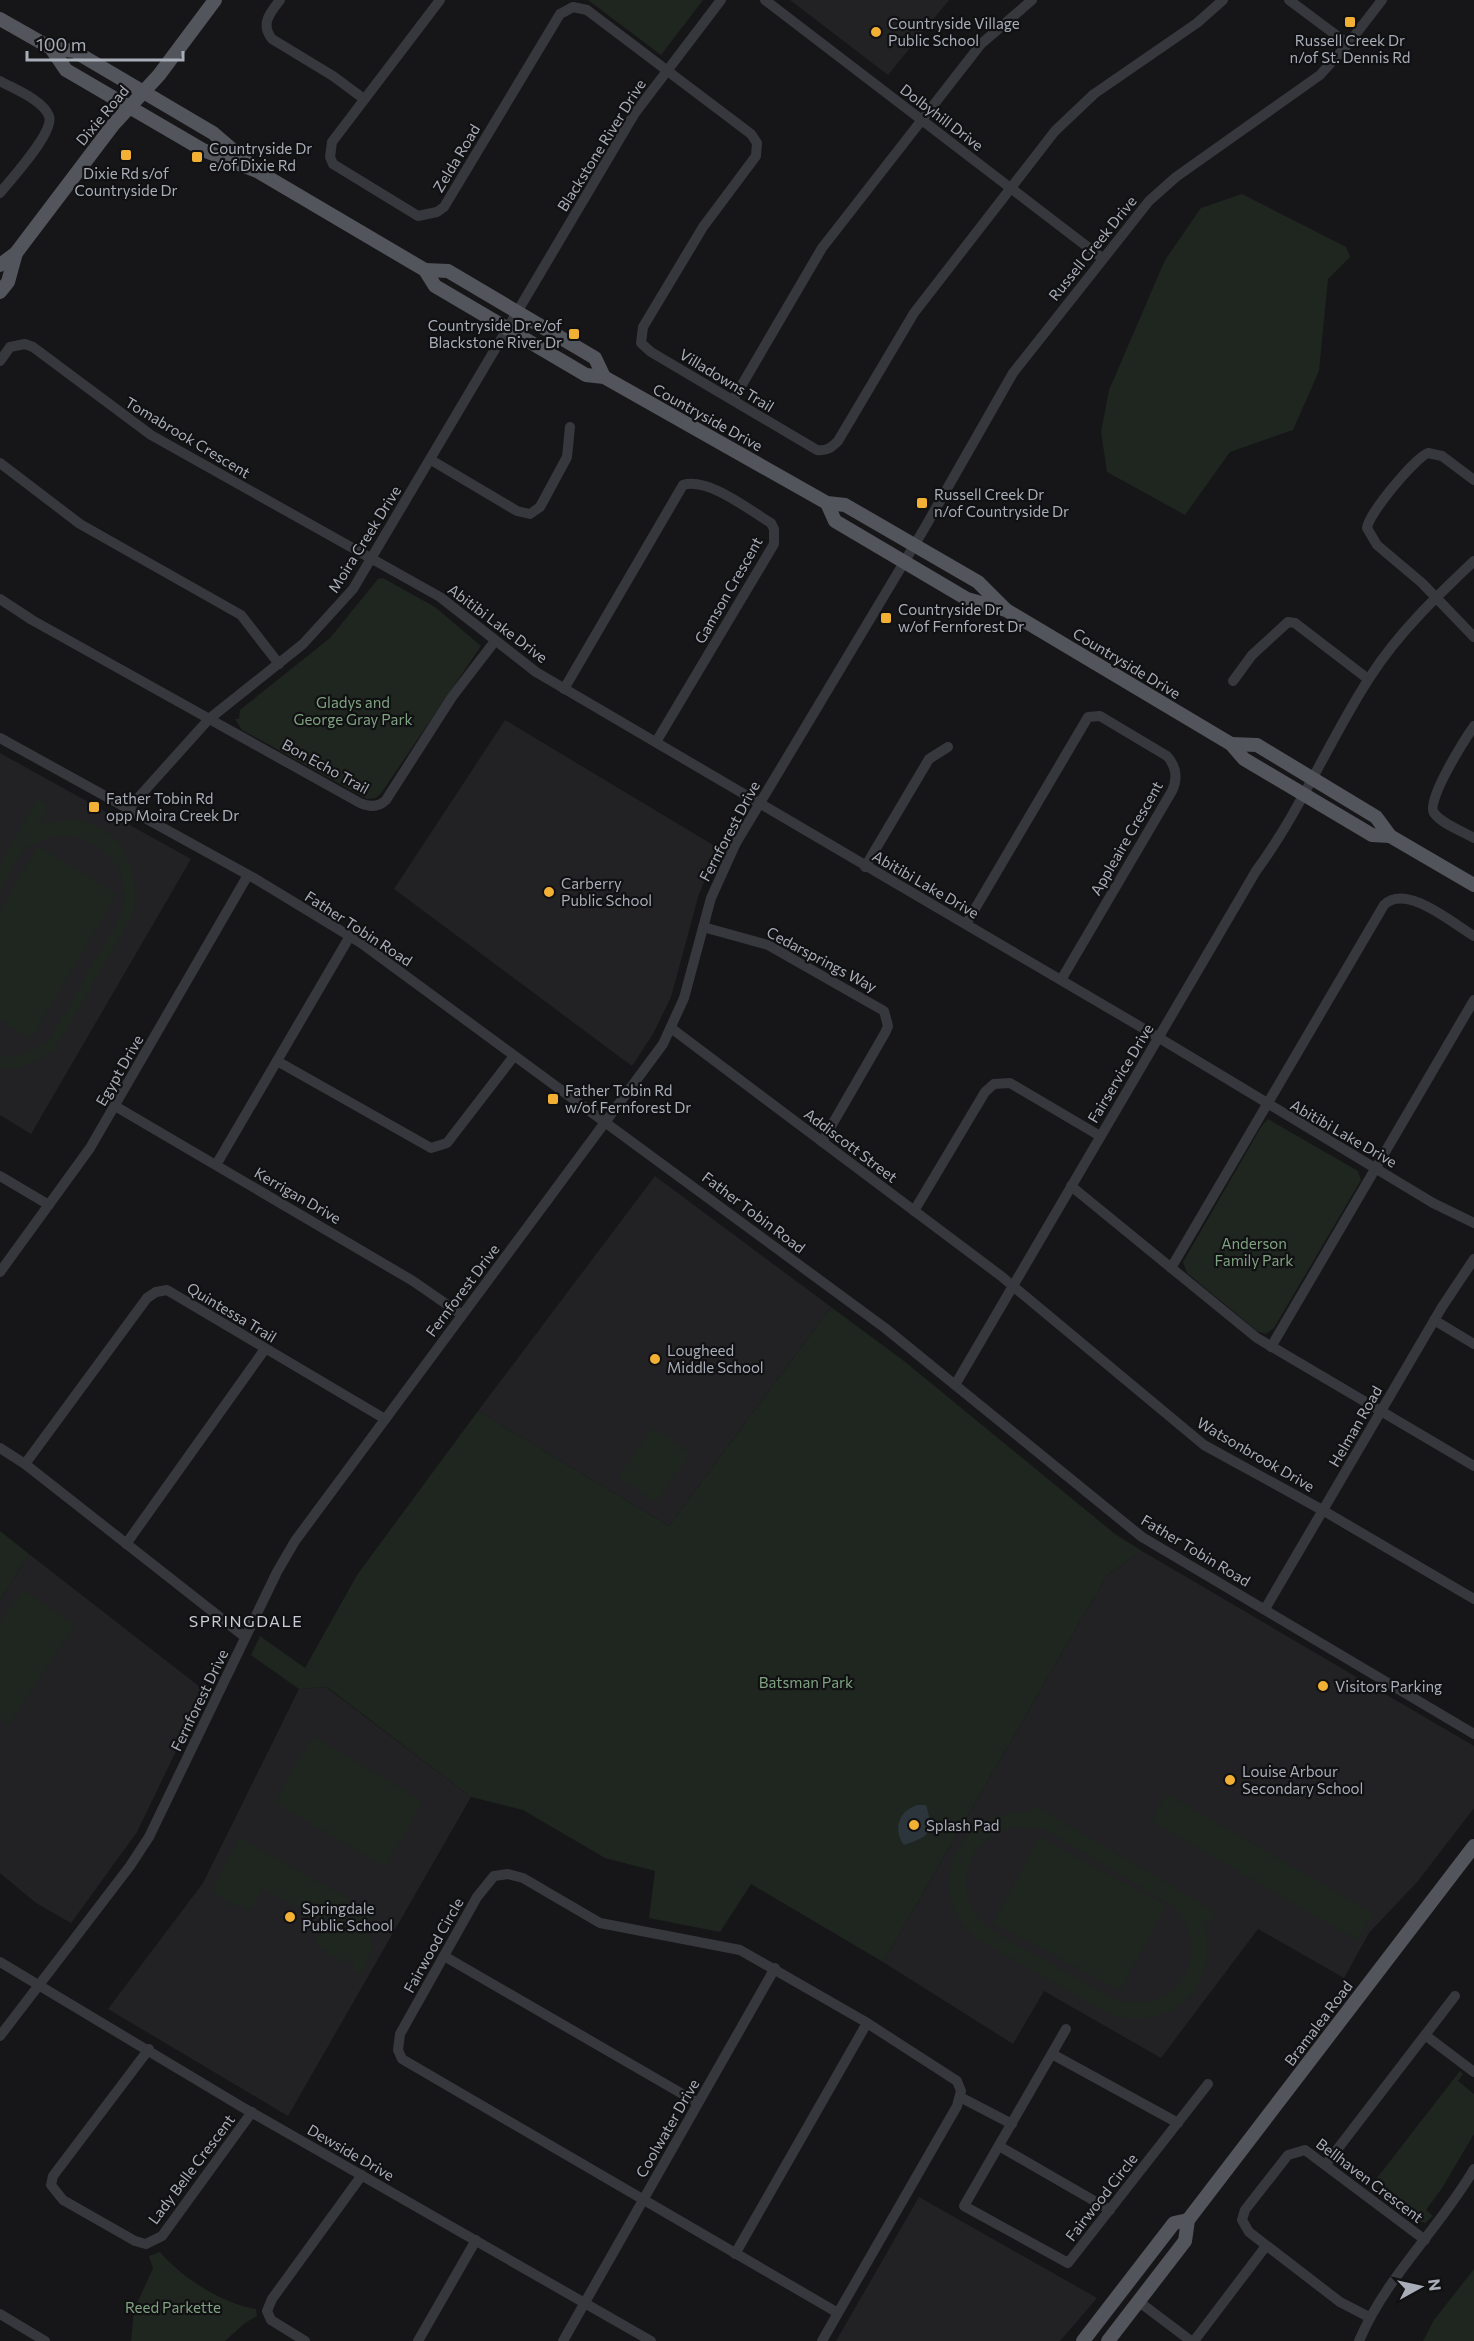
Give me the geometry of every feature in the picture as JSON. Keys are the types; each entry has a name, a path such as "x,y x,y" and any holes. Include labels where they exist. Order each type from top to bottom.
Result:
{"main road":[{"name":"Dixie Road","path":"0,265 16,253 215,0"},
{"name":"Countryside Drive","path":"0,19 51,48 74,51 213,133 257,171"},
{"name":"Countryside Drive","path":"51,48 66,70 203,150 257,171 426,270 448,271 518,312 595,358 604,377"},
{"name":"Dixie Road","path":"0,292 8,282 16,253"},
{"name":"Countryside Drive","path":"426,270 435,286 586,375 604,377 827,503 845,505 978,582 1006,610 1231,744 1244,759 1372,835 1390,836"},
{"name":"Countryside Drive","path":"827,503 836,521 904,562 967,599 1006,610"},
{"name":"Countryside Drive","path":"1231,744 1257,745 1376,817 1390,836 1474,885"},
{"name":"Bramalea Road","path":"1108,2341 1185,2241 1188,2220 1474,1845"},
{"name":"Bramalea Road","path":"1083,2341 1174,2223 1188,2220"}],"street":[{"path":"280,0 268,16 266,32 272,39 333,76 364,99"},
{"name":"Zelda Road","path":"440,0 332,142 330,157 333,164 418,216 428,216 444,207 557,20 566,10 573,8 587,10 667,70"},
{"name":"Blackstone River Drive","path":"508,329 635,113 721,0"},
{"name":"Dolbyhill Drive","path":"765,0 1102,258"},
{"path":"733,400 822,248 981,44 1032,0"},
{"path":"1010,188 1055,131 1094,93 1197,23 1223,0"},
{"path":"1289,0 1348,44"},
{"name":"Russell Creek Drive","path":"914,545 1013,373 1149,201 1176,177 1320,75 1348,44 1382,0"},
{"name":"Villadowns Trail","path":"667,70 751,134 757,143 756,156 697,237 643,327 641,343 651,352 817,450 830,449 838,441 914,313 1010,188"},
{"path":"0,81 39,105 49,116 50,124 44,137 0,193"},
{"name":"Moira Creek Drive","path":"129,808 209,718 279,664 333,614 372,559 508,329"},
{"name":"Tomabrook Crescent","path":"0,361 10,347 25,344 33,347 142,430 372,559"},
{"path":"431,460 517,511 530,514 540,507 567,457 570,427"},
{"path":"1474,480 1442,456 1428,453 1417,460 1368,523 1367,528 1371,538 1436,597 1474,637"},
{"path":"0,463 80,524 241,615 279,664"},
{"name":"Gamson Crescent","path":"564,689 683,485 691,482 707,485 771,524 774,529 774,544 656,742"},
{"name":"Fernforest Drive","path":"0,2036 130,1866 149,1837 287,1554 648,1065 671,1028 691,980 703,927 721,872 759,803 914,545"},
{"name":"Abitibi Lake Drive","path":"372,559 440,597 536,672 564,689 1159,1037 1267,1105 1433,1203 1474,1223"},
{"name":"Fairservice Drive","path":"955,1385 1256,871 1314,779 1368,679 1407,627 1474,561"},
{"path":"0,599 32,620 209,718"},
{"path":"1233,681 1252,655 1288,622 1295,623 1368,679"},
{"name":"Bon Echo Trail","path":"209,718 360,803 377,806 386,800 452,697 495,641"},
{"name":"Appleaire Crescent","path":"966,924 1088,717 1100,716 1167,756 1173,765 1176,777 1172,791 1061,980"},
{"path":"1474,726 1436,793 1432,812 1474,838"},
{"name":"Father Tobin Road","path":"0,738 248,875 350,936 885,1328 1142,1537 1474,1734"},
{"path":"865,867 929,759 948,747"},
{"name":"Egypt Drive","path":"0,1272 85,1156 248,875"},
{"path":"1171,1268 1388,901 1402,897 1411,899 1474,936"},
{"name":"Cedarsprings Way","path":"703,927 768,945 884,1011 888,1026 885,1033 822,1142"},
{"path":"216,1165 350,936"},
{"path":"1271,1347 1474,1000"},
{"name":"Addiscott Street","path":"671,1028 1013,1286"},
{"path":"277,1061 431,1148 447,1143 514,1056"},
{"path":"914,1212 985,1092 994,1084 1010,1083 1100,1136"},
{"name":"Kerrigan Drive","path":"115,1106 413,1281 462,1315"},
{"path":"0,1176 49,1205"},
{"path":"1071,1186 1271,1347 1474,1466"},
{"name":"Helman Road","path":"1265,1609 1434,1320 1474,1259"},
{"name":"Watsonbrook Drive","path":"1013,1286 1204,1445 1324,1511 1474,1599"},
{"name":"Quintessa Trail","path":"25,1464 147,1298 156,1292 167,1290 385,1419"},
{"path":"1434,1320 1474,1344"},
{"path":"126,1544 265,1349"},
{"path":"0,1448 25,1464 246,1637"},
{"name":"Fairwood Circle","path":"838,2313 643,2198 425,2075 402,2059 398,2049 400,2034 477,1897 494,1876 508,1874 523,1878 600,1923 740,1950 775,1968 867,2023 957,2081 961,2091 960,2097"},
{"path":"444,1956 698,2103"},
{"name":"Dewside Drive","path":"0,1962 252,2112 651,2341"},
{"name":"Coolwater Drive","path":"563,2341 775,1968"},
{"path":"1326,2164 1455,1996"},
{"path":"735,2254 867,2023"},
{"name":"Fairwood Circle","path":"1066,2029 964,2206 1068,2263 1208,2084"},
{"path":"1425,2035 1474,2072"},
{"name":"Lady Belle Crescent","path":"149,2049 53,2175 51,2185 63,2200 135,2241 146,2244 162,2236 252,2112"},
{"path":"1052,2054 1178,2123"},
{"path":"822,2341 960,2097 1012,2124"},
{"path":"999,2146 1110,2210"},
{"name":"Bellhaven Crescent","path":"1369,2317 1340,2302 1245,2229 1242,2220 1245,2210 1293,2151 1305,2150 1425,2240"},
{"path":"1359,2341 1377,2302 1459,2195 1474,2169"},
{"path":"305,2341 271,2320 267,2311 272,2299 362,2175"},
{"path":"418,2341 477,2240"},
{"path":"1138,2301 1192,2341 1266,2247"},
{"path":"0,2314 39,2335 45,2341"}],"shaded area":[{"name":"Countryside Village Public School","path":"790,0 949,0 888,75"},
{"name":"Carberry Public School","path":"505,720 718,848 699,894 671,997 653,1034 632,1066 394,889"},
{"path":"0,753 191,859 31,1134 0,1115"},
{"name":"Lougheed Middle School","path":"655,1176 831,1307 669,1526 478,1411"},
{"name":"Louise Arbour Secondary School","path":"1142,1551 1474,1746 1474,1808 1418,1881 1369,1933 1344,1978 1258,1929 1161,2058 1044,1991 1013,2044 883,1962 1107,1575"},
{"path":"29,1554 205,1691 137,1832 71,1923 36,1903 0,1873 0,1600"},
{"name":"Springdale Public School","path":"326,1687 471,1797 288,2116 108,2009 203,1883 299,1689"},
{"name":"Splash Pad","path":"918,1805 926,1805 930,1827 925,1836 904,1845 898,1833 899,1821 906,1811"},
{"path":"919,2197 1097,2298 1060,2341 836,2341"}],"green space":[{"path":"588,0 703,0 661,55"},
{"path":"1242,194 1346,247 1350,257 1328,279 1319,371 1293,430 1230,452 1185,515 1107,472 1101,432 1109,390 1165,260 1201,208"},
{"name":"Gladys and George Gray Park","path":"383,578 435,607 481,646 382,792 376,798 367,799 242,730 235,719 239,719 240,710 330,638 378,579"},
{"path":"38,798 49,806 40,821 86,822 114,838 124,850 134,880 133,915 53,1052 28,1064 14,1068 0,1068 0,1057 26,1053 49,1040 122,913 122,882 113,861 96,845 74,837 51,837 27,847 20,854 0,890 0,864"},
{"path":"38,846 117,894 31,1039 0,1020 0,910"},
{"name":"Anderson Family Park","path":"1268,1119 1358,1171 1361,1180 1274,1328 1266,1334 1257,1331 1187,1273 1183,1262 1261,1127"},
{"name":"Batsman Park","path":"831,1307 904,1361 1115,1534 1142,1551 1107,1575 883,1962 751,1884 720,1932 649,1918 655,1871 605,1858 523,1810 471,1797 327,1687 299,1689 251,1655 260,1636 305,1668 357,1575 478,1411 669,1526"},
{"path":"654,1427 690,1454 655,1503 618,1476"},
{"path":"0,1531 29,1554 0,1600"},
{"path":"23,1590 76,1625 9,1725 0,1719 0,1623"},
{"path":"313,1736 423,1801 385,1867 274,1802"},
{"path":"1167,1794 1373,1913 1357,1940 1151,1821"},
{"path":"1036,1806 1216,1912 1210,1923 1203,1920 1207,1943 1206,1963 1199,1982 1189,1997 1174,2009 1156,2016 1136,2019 1113,2016 982,1942 962,1923 951,1902 949,1880 953,1858 965,1839 982,1824 1004,1814 1031,1812","holes":["1019,1826 1045,1830 1176,1908 1187,1927 1191,1946 1189,1963 1182,1979 1170,1991 1155,2000 1136,2003 1114,1999 989,1929 976,1914 968,1898 966,1882 968,1867 975,1853 986,1841 1000,1832"]},
{"path":"1039,1837 1166,1905 1120,1991 993,1923"},
{"path":"240,1838 370,1911 367,1932 374,1947 360,1975 353,1968 355,1962 347,1958 344,1964 314,1944 324,1928 322,1920 263,1888 250,1910 238,1904 236,1908 211,1891"},
{"path":"1460,2071 1463,2074 1458,2081 1474,2094 1474,2134 1426,2210 1433,2216 1425,2223 1413,2220 1419,2213 1380,2183 1374,2190 1370,2187"},
{"name":"Reed Parkette","path":"160,2252 191,2280 230,2302 256,2309 257,2316 245,2323 225,2341 131,2341 134,2310 153,2268 149,2256"},
{"path":"1474,2269 1474,2341 1423,2341 1434,2320"}],"place":[{"name":"Russell Creek Dr n/of St. Dennis Rd","path":"1350,22"},
{"name":"Countryside Village Public School","path":"876,32"},
{"name":"Dixie Rd s/of Countryside Dr","path":"126,155"},
{"name":"Countryside Dr e/of Dixie Rd","path":"197,157"},
{"name":"Countryside Dr e/of Blackstone River Dr","path":"574,334"},
{"name":"Russell Creek Dr n/of Countryside Dr","path":"922,503"},
{"name":"Countryside Dr w/of Fernforest Dr","path":"886,618"},
{"name":"Father Tobin Rd opp Moira Creek Dr","path":"94,807"},
{"name":"Carberry Public School","path":"549,892"},
{"name":"Father Tobin Rd w/of Fernforest Dr","path":"553,1099"},
{"name":"Lougheed Middle School","path":"655,1359"},
{"name":"Visitors Parking","path":"1323,1686"},
{"name":"Louise Arbour Secondary School","path":"1230,1780"},
{"name":"Splash Pad","path":"914,1825"},
{"name":"Springdale Public School","path":"290,1917"}],"district":[{"name":"SPRINGDALE","path":"246,1620"}]}
